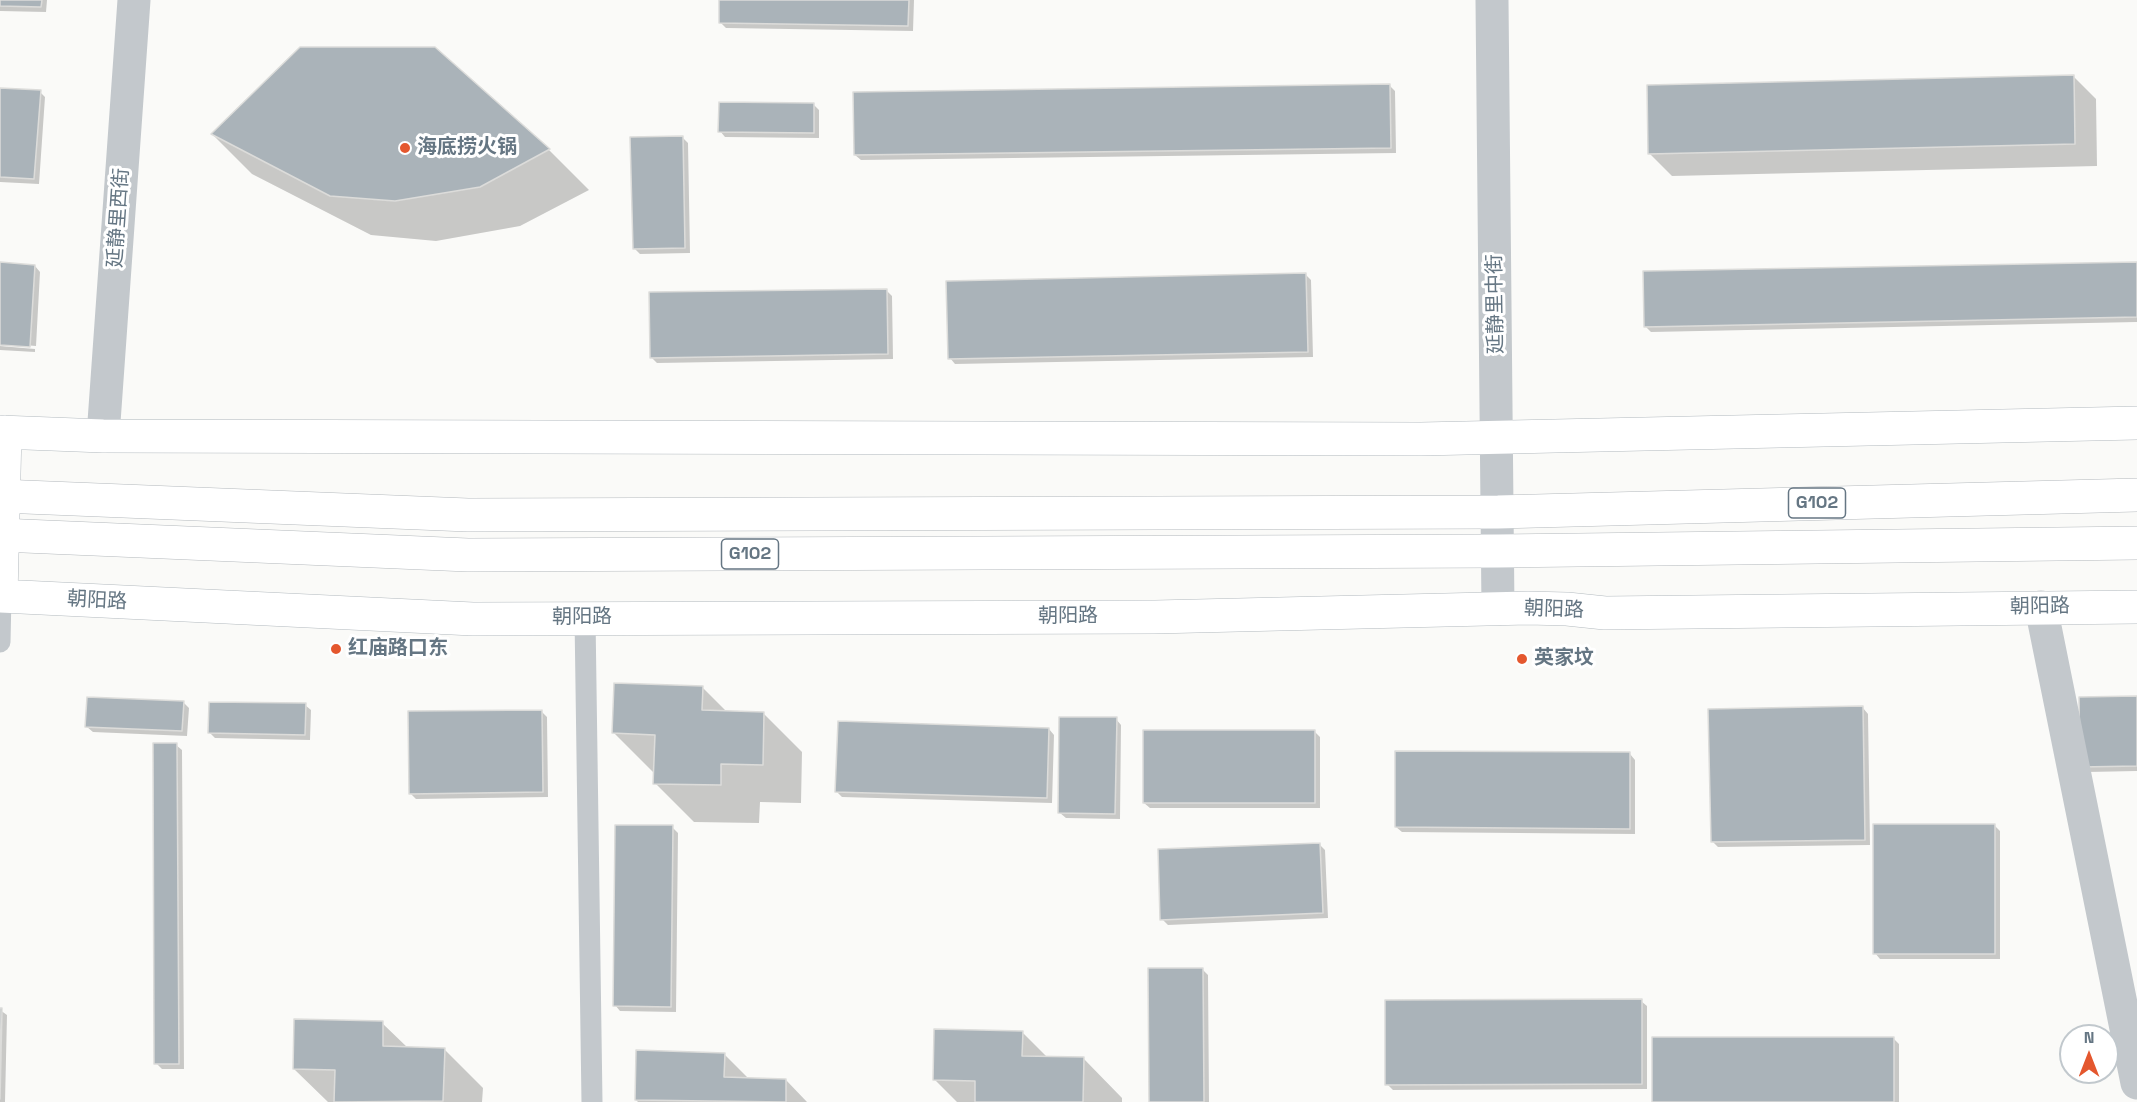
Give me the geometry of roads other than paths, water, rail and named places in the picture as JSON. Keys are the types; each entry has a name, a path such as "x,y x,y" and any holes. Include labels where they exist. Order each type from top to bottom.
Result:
{"main road":[{"path":"1,596 2,432 103,436 1498,438 2137,423"},
{"name":"G102","path":"1,496 468,515 1498,512 2137,495"},
{"name":"G102","path":"1,535 468,555 1498,550 2137,543"},
{"name":"朝阳路","path":"1,596 473,619 1155,617 1498,609 1567,609 1605,613 2137,607"}],"street":[{"name":"延静里西街","path":"103,436 134,0"},
{"name":"延静里中街","path":"1492,0 1498,609"},
{"path":"2041,607 2137,1083"}],"lane":[{"path":"0,642 1,596"},
{"path":"585,617 592,1102"}],"place":[{"name":"海底捞火锅","path":"405,148"},
{"name":"红庙路口东","path":"336,649"},
{"name":"英家坟","path":"1522,659"}]}
